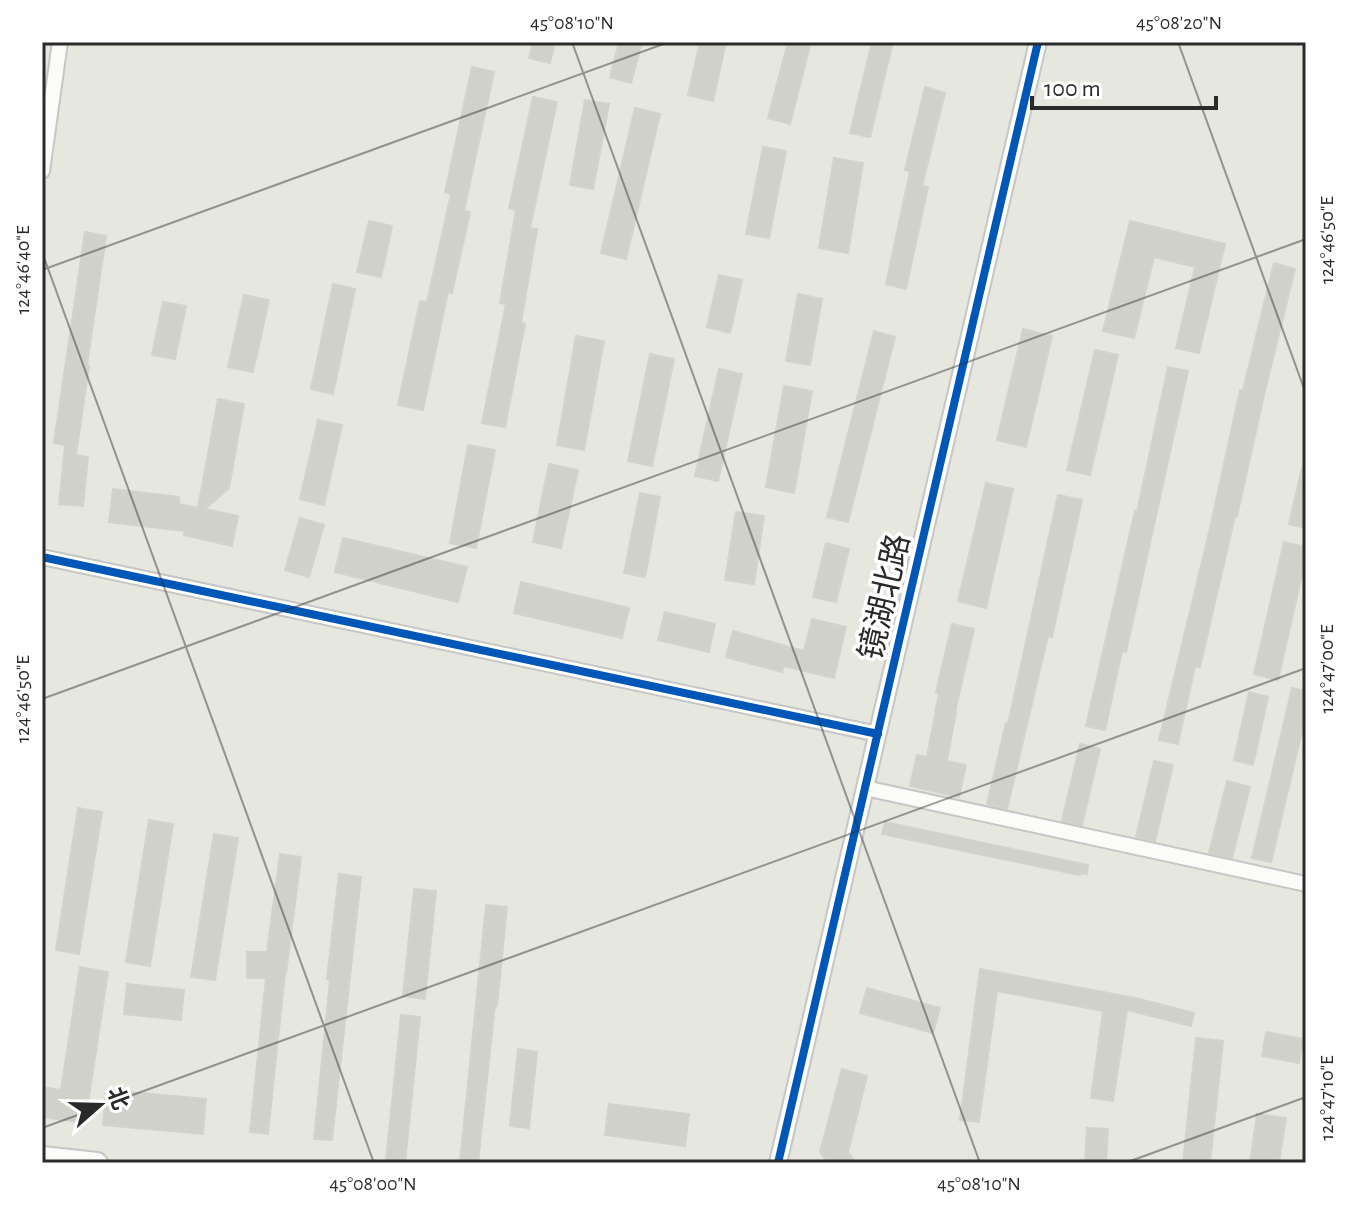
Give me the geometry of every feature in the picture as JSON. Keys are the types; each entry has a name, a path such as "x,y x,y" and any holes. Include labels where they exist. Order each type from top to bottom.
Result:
{"main road":[{"path":"42,1157 97,1163"}],"street":[{"path":"42,171 60,42"},
{"name":"镜湖北路","path":"778,1163 1038,42"},
{"path":"42,557 878,734"},
{"path":"865,788 1306,884"}],"building":[{"path":"533,42 555,42 550,63 529,58"},
{"path":"619,42 642,42 631,83 610,77"},
{"path":"700,42 726,42 713,101 688,95"},
{"path":"788,42 811,42 790,124 768,118"},
{"path":"872,42 893,42 870,137 850,133"},
{"path":"472,67 494,72 464,211 470,212 452,293 448,292 423,410 398,405 420,301 427,302 451,194 445,192"},
{"path":"925,87 945,93 922,186 928,187 906,289 886,284 910,171 905,170"},
{"path":"533,97 557,102 530,228 537,229 521,323 525,324 505,427 482,423 506,304 500,303 516,210 509,208"},
{"path":"585,100 609,104 593,189 570,185"},
{"path":"635,108 660,114 626,259 601,253"},
{"path":"763,147 786,151 769,238 746,234"},
{"path":"834,158 863,163 848,253 819,248"},
{"path":"369,221 392,226 381,277 357,272"},
{"path":"1130,221 1225,244 1199,353 1176,348 1195,267 1154,257 1134,338 1103,331"},
{"path":"85,232 106,236 76,455 88,457 83,506 59,504 65,445 54,443"},
{"path":"1274,263 1295,269 1237,516 1200,667 1195,666 1178,744 1159,740 1240,390 1243,390"},
{"path":"719,275 742,280 730,333 707,327"},
{"path":"333,284 355,289 333,394 311,389"},
{"path":"798,294 822,299 810,365 786,361"},
{"path":"244,295 269,300 253,372 228,367"},
{"path":"163,302 186,306 175,359 152,355"},
{"path":"1023,329 1052,336 1026,447 997,440"},
{"path":"874,331 895,337 848,522 827,517"},
{"path":"576,336 604,341 584,450 557,445"},
{"path":"1095,350 1118,355 1090,475 1067,470"},
{"path":"650,354 674,359 652,466 628,461"},
{"path":"1168,367 1188,371 1126,652 1122,651 1105,730 1086,726"},
{"path":"719,369 742,374 718,481 695,476"},
{"path":"784,386 812,391 794,493 766,487"},
{"path":"218,399 244,404 229,488 205,509 238,516 232,546 184,535 185,531 109,522 113,489 179,497 179,504 198,508"},
{"path":"318,420 342,425 324,505 300,499"},
{"path":"468,445 495,450 476,548 450,543"},
{"path":"549,464 578,470 561,548 533,542"},
{"path":"1302,468 1306,468 1306,528 1289,524"},
{"path":"986,483 1013,489 986,608 958,601"},
{"path":"640,493 660,497 645,577 624,573"},
{"path":"1058,495 1082,500 1052,637 1048,636 1007,809 987,804 1008,724"},
{"path":"736,512 764,516 754,584 725,580"},
{"path":"300,518 324,525 309,577 285,570"},
{"path":"343,538 467,567 458,602 335,572"},
{"path":"1284,542 1306,547 1306,557 1278,680 1254,674"},
{"path":"826,543 849,549 836,602 813,597"},
{"path":"521,582 629,608 622,638 514,613"},
{"path":"665,612 715,624 709,652 658,640"},
{"path":"812,619 846,627 834,678 784,666 782,672 726,657 733,631 804,651"},
{"path":"952,624 974,629 947,761 966,765 959,797 910,786 917,755 927,757 939,693 936,692"},
{"path":"1292,688 1306,691 1306,715 1271,862 1252,858"},
{"path":"1249,692 1268,697 1253,765 1234,760"},
{"path":"1080,744 1100,749 1082,825 1062,821"},
{"path":"1154,761 1173,765 1155,841 1136,837"},
{"path":"1227,781 1250,787 1232,858 1209,853"},
{"path":"78,808 102,812 79,954 56,950"},
{"path":"149,820 173,824 150,966 126,962"},
{"path":"885,822 1088,865 1087,874 882,834"},
{"path":"214,834 238,838 215,980 191,977"},
{"path":"280,854 301,857 268,1134 250,1132 266,978 247,978 247,952 267,952"},
{"path":"339,874 361,877 332,1140 314,1139 330,980 327,979"},
{"path":"414,889 436,891 425,999 403,996"},
{"path":"486,905 507,907 478,1163 460,1163"},
{"path":"80,967 108,972 85,1123 42,1117 42,1087 61,1090"},
{"path":"980,969 1135,998 1194,1013 1191,1026 1127,1010 1113,1101 1091,1098 1103,1011 997,991 979,1122 960,1120"},
{"path":"127,984 184,990 181,1020 124,1014"},
{"path":"867,988 940,1008 933,1033 860,1013"},
{"path":"401,1015 420,1017 405,1162 386,1160"},
{"path":"1266,1032 1303,1039 1299,1063 1262,1056"},
{"path":"1196,1038 1223,1041 1210,1163 1183,1163"},
{"path":"518,1049 537,1052 529,1128 510,1126"},
{"path":"842,1069 867,1076 848,1152 856,1163 828,1163 820,1152"},
{"path":"106,1090 206,1099 203,1134 103,1125"},
{"path":"609,1104 689,1114 685,1146 605,1135"},
{"path":"1257,1114 1286,1118 1279,1163 1250,1163"},
{"path":"1087,1128 1108,1129 1106,1163 1085,1163"}],"cycle path":[{"path":"778,1163 1038,42"},
{"path":"42,557 878,734"}]}
